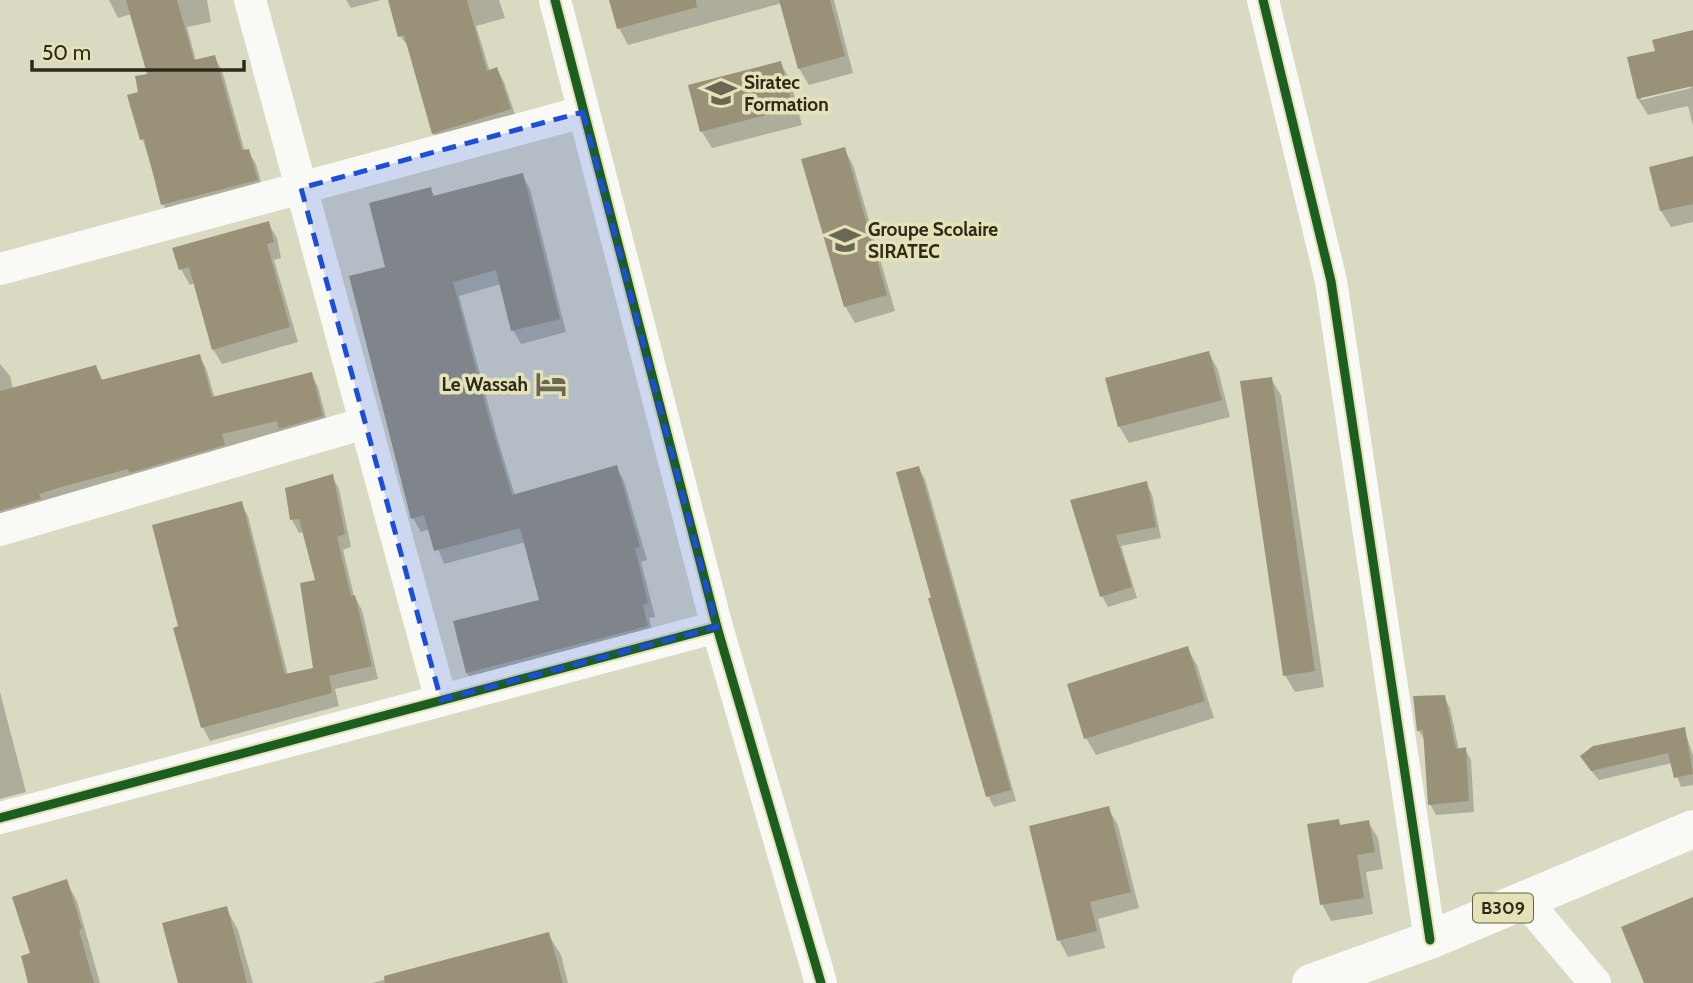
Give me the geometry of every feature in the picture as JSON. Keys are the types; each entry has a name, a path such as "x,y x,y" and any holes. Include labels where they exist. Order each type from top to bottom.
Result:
{"main road":[{"name":"B309","path":"1311,983 1430,940 1693,829"}],"street":[{"path":"250,0 441,700"},
{"path":"555,0 717,627 821,983"},
{"path":"1263,0 1331,281 1430,940"},
{"path":"0,269 583,111"},
{"path":"0,530 365,424"},
{"path":"0,818 717,627"},
{"path":"1524,899 1595,983"}],"highlighted area":[{"path":"583,112 717,627 441,700 301,188"}],"building":[{"path":"126,0 177,0 194,60 215,55 242,150 249,149 258,180 161,205 144,139 140,140 127,95 138,92 135,76 147,74"},
{"path":"388,0 467,0 487,71 497,67 511,109 432,134 404,35 398,37"},
{"path":"609,0 696,0 697,7 617,29"},
{"path":"779,0 830,0 845,56 798,69"},
{"path":"1693,30 1693,86 1637,99 1627,57 1655,51 1652,40"},
{"path":"781,61 793,108 700,132 688,85"},
{"path":"845,147 887,295 844,307 801,159"},
{"path":"1693,156 1693,204 1660,211 1649,167"},
{"path":"523,173 560,319 511,331 496,270 453,282 490,422 512,495 617,465 640,547 635,548 648,603 643,605 648,626 466,673 453,621 539,600 520,528 434,551 424,515 411,519 349,276 385,267 369,203 431,187 433,196"},
{"path":"269,221 274,242 267,244 290,327 212,350 189,267 179,270 172,248"},
{"path":"1209,351 1222,400 1118,427 1105,378"},
{"path":"200,354 212,397 312,372 323,416 279,429 277,421 222,434 225,445 129,473 128,469 65,486 39,494 41,499 0,511 0,391 96,365 101,380"},
{"path":"1272,377 1315,671 1283,676 1240,381"},
{"path":"919,466 1011,790 986,797 928,598 931,598 896,472"},
{"path":"333,474 345,534 337,537 351,596 355,595 372,666 329,676 332,693 201,728 173,628 178,626 152,525 242,501 285,674 313,668 300,583 315,580 299,519 290,520 285,488"},
{"path":"1147,481 1156,527 1116,535 1132,587 1100,597 1070,500"},
{"path":"1188,646 1205,701 1084,739 1067,684"},
{"path":"1445,695 1456,749 1466,747 1469,801 1428,805 1423,730 1417,731 1413,696"},
{"path":"1685,727 1693,774 1674,778 1668,753 1591,771 1580,756 1593,746"},
{"path":"1109,806 1131,892 1090,902 1097,931 1057,941 1029,826"},
{"path":"1339,819 1340,825 1369,820 1375,852 1357,855 1364,898 1320,905 1307,824"},
{"path":"67,879 82,928 79,930 94,983 28,983 21,956 30,953 12,897"},
{"path":"1693,897 1693,983 1644,983 1621,927"},
{"path":"227,906 247,983 178,983 162,923"},
{"path":"549,932 563,983 385,983 384,976"}],"cycle path":[{"path":"555,0 717,627 821,983"},
{"path":"1263,0 1331,281 1430,940"},
{"path":"0,818 717,627"}],"place":[{"name":"Siratec Formation","path":"721,93"},
{"name":"Groupe Scolaire SIRATEC","path":"845,240"},
{"name":"Le Wassah","path":"551,384"}]}
